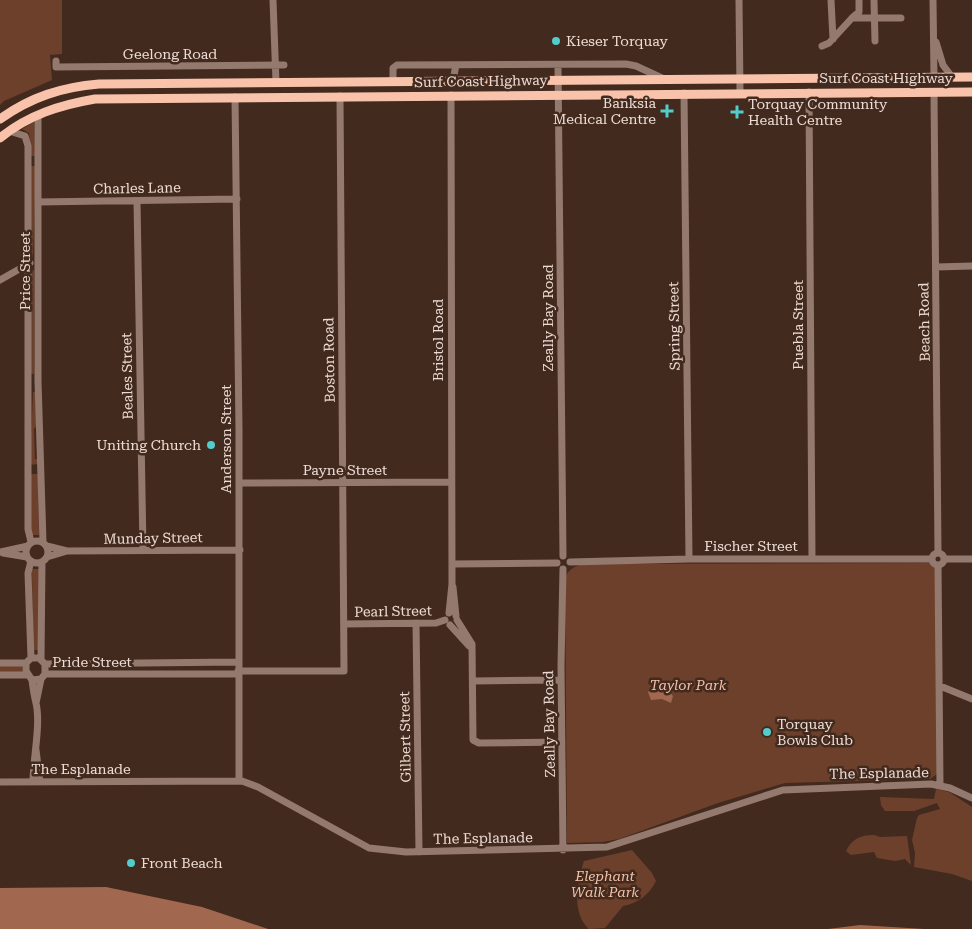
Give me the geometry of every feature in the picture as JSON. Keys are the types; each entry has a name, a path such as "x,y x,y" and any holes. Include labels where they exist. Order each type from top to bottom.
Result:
{"main road":[{"path":"934,77 934,92"},
{"name":"Surf Coast Highway","path":"0,119 32,99 80,86 393,80 972,77"},
{"path":"451,95 453,80"},
{"path":"234,82 235,97"},
{"path":"276,82 278,97"},
{"name":"Surf Coast Highway","path":"0,138 38,114 65,104 95,99 740,92 972,92"}],"street":[{"path":"273,0 276,82"},
{"path":"739,0 740,92"},
{"path":"831,0 833,39"},
{"path":"822,46 833,39 859,12 859,0"},
{"path":"874,0 875,41"},
{"path":"933,0 934,77"},
{"path":"852,18 901,18"},
{"path":"933,25 939,54 952,77"},
{"path":"393,80 393,68 397,65 626,64 668,79"},
{"name":"Geelong Road","path":"56,67 284,65"},
{"path":"453,80 456,65"},
{"path":"558,65 558,80"},
{"name":"Zeally Bay Road","path":"558,80 563,556"},
{"name":"Puebla Street","path":"809,92 812,559"},
{"name":"Beach Road","path":"934,92 938,553"},
{"name":"Spring Street","path":"684,93 689,559"},
{"name":"Bristol Road","path":"451,95 452,619"},
{"name":"Boston Road","path":"340,96 344,624"},
{"name":"Anderson Street","path":"235,97 240,550 238,662 239,780"},
{"name":"Price Street","path":"36,703 43,677 45,559 38,381 38,114"},
{"name":"Price Street","path":"9,131 22,134 27,138 30,321 27,381 29,677 36,703 36,750 34,757 37,782"},
{"path":"28,162 38,161"},
{"name":"Charles Lane","path":"38,202 237,199"},
{"name":"Beales Street","path":"138,201 142,550"},
{"path":"0,280 28,263 38,262"},
{"path":"936,267 972,266"},
{"path":"27,381 38,381"},
{"path":"28,470 41,470"},
{"name":"Payne Street","path":"239,483 452,482"},
{"path":"0,552 29,544 45,544"},
{"name":"Munday Street","path":"45,544 67,551 240,550"},
{"name":"Munday Street","path":"45,559 67,551"},
{"path":"0,552 29,559 45,559"},
{"path":"938,553 943,554 945,559 943,564 938,565 934,564 932,559 934,554 938,553"},
{"path":"452,564 557,563 563,569 567,568 570,562 567,557 563,556 559,558 557,563"},
{"name":"Fischer Street","path":"570,562 689,559 932,559"},
{"path":"945,559 972,559"},
{"path":"938,565 940,785"},
{"name":"Zeally Bay Road","path":"563,569 561,680 563,850"},
{"path":"452,619 466,641 472,659 473,740 479,743 562,742"},
{"name":"Pearl Street","path":"238,673 344,671 344,624 416,623 452,619"},
{"name":"Gilbert Street","path":"416,623 419,852"},
{"path":"0,663 43,662"},
{"name":"Pride Street","path":"43,662 238,662"},
{"name":"Pride Street","path":"140,662 140,675"},
{"path":"200,662 200,674"},
{"name":"Pride Street","path":"43,677 238,673"},
{"path":"0,675 43,677"},
{"path":"473,681 561,680"},
{"path":"940,686 972,699"},
{"name":"The Esplanade","path":"0,782 239,780 258,787 369,848 383,851 419,852 563,850 620,845 783,790 940,785 972,798"}],"green space":[{"path":"0,0 62,0 62,54 50,55 52,80 4,101 0,105"},
{"path":"34,122 35,156 31,156 29,133 22,129"},
{"path":"31,166 36,166 33,257 30,257"},
{"path":"34,270 34,374 30,374 31,271"},
{"path":"33,392 36,392 37,425 34,429 35,459 38,459 38,464 30,465"},
{"path":"31,474 38,474 39,535 31,535"},
{"name":"Taylor Park","path":"931,563 936,569 937,774 930,779 785,783 718,803 619,839 603,842 567,843 565,577 571,569 585,564"},
{"path":"32,569 39,569 39,650 33,650"},
{"path":"0,666 22,666 22,672 0,672"},
{"path":"936,789 949,792 972,807 972,881 952,874 914,867 915,853 912,840 917,818 919,815 940,809 937,803 914,811 885,811 881,805 880,797 934,799"},
{"path":"874,835 880,837 907,836 911,865 905,859 895,861 877,858 874,852 851,855 846,851 857,838"},
{"name":"Elephant Walk Park","path":"632,850 652,873 656,881 642,898 634,903 623,906 605,928 589,929 583,922 580,914 577,896 579,878 584,861"}],"shaded area":[{"path":"663,684 673,696 671,703 662,699 651,700 648,692 657,685"},
{"path":"106,887 202,907 268,929 0,929 0,888"},
{"path":"860,925 924,929 828,929"}],"place":[{"name":"Kieser Torquay","path":"556,41"},
{"name":"Banksia Medical Centre","path":"667,111"},
{"name":"Torquay Community Health Centre","path":"737,112"},
{"name":"Uniting Church","path":"211,445"},
{"name":"Torquay Bowls Club","path":"767,732"},
{"name":"Front Beach","path":"131,863"}]}
